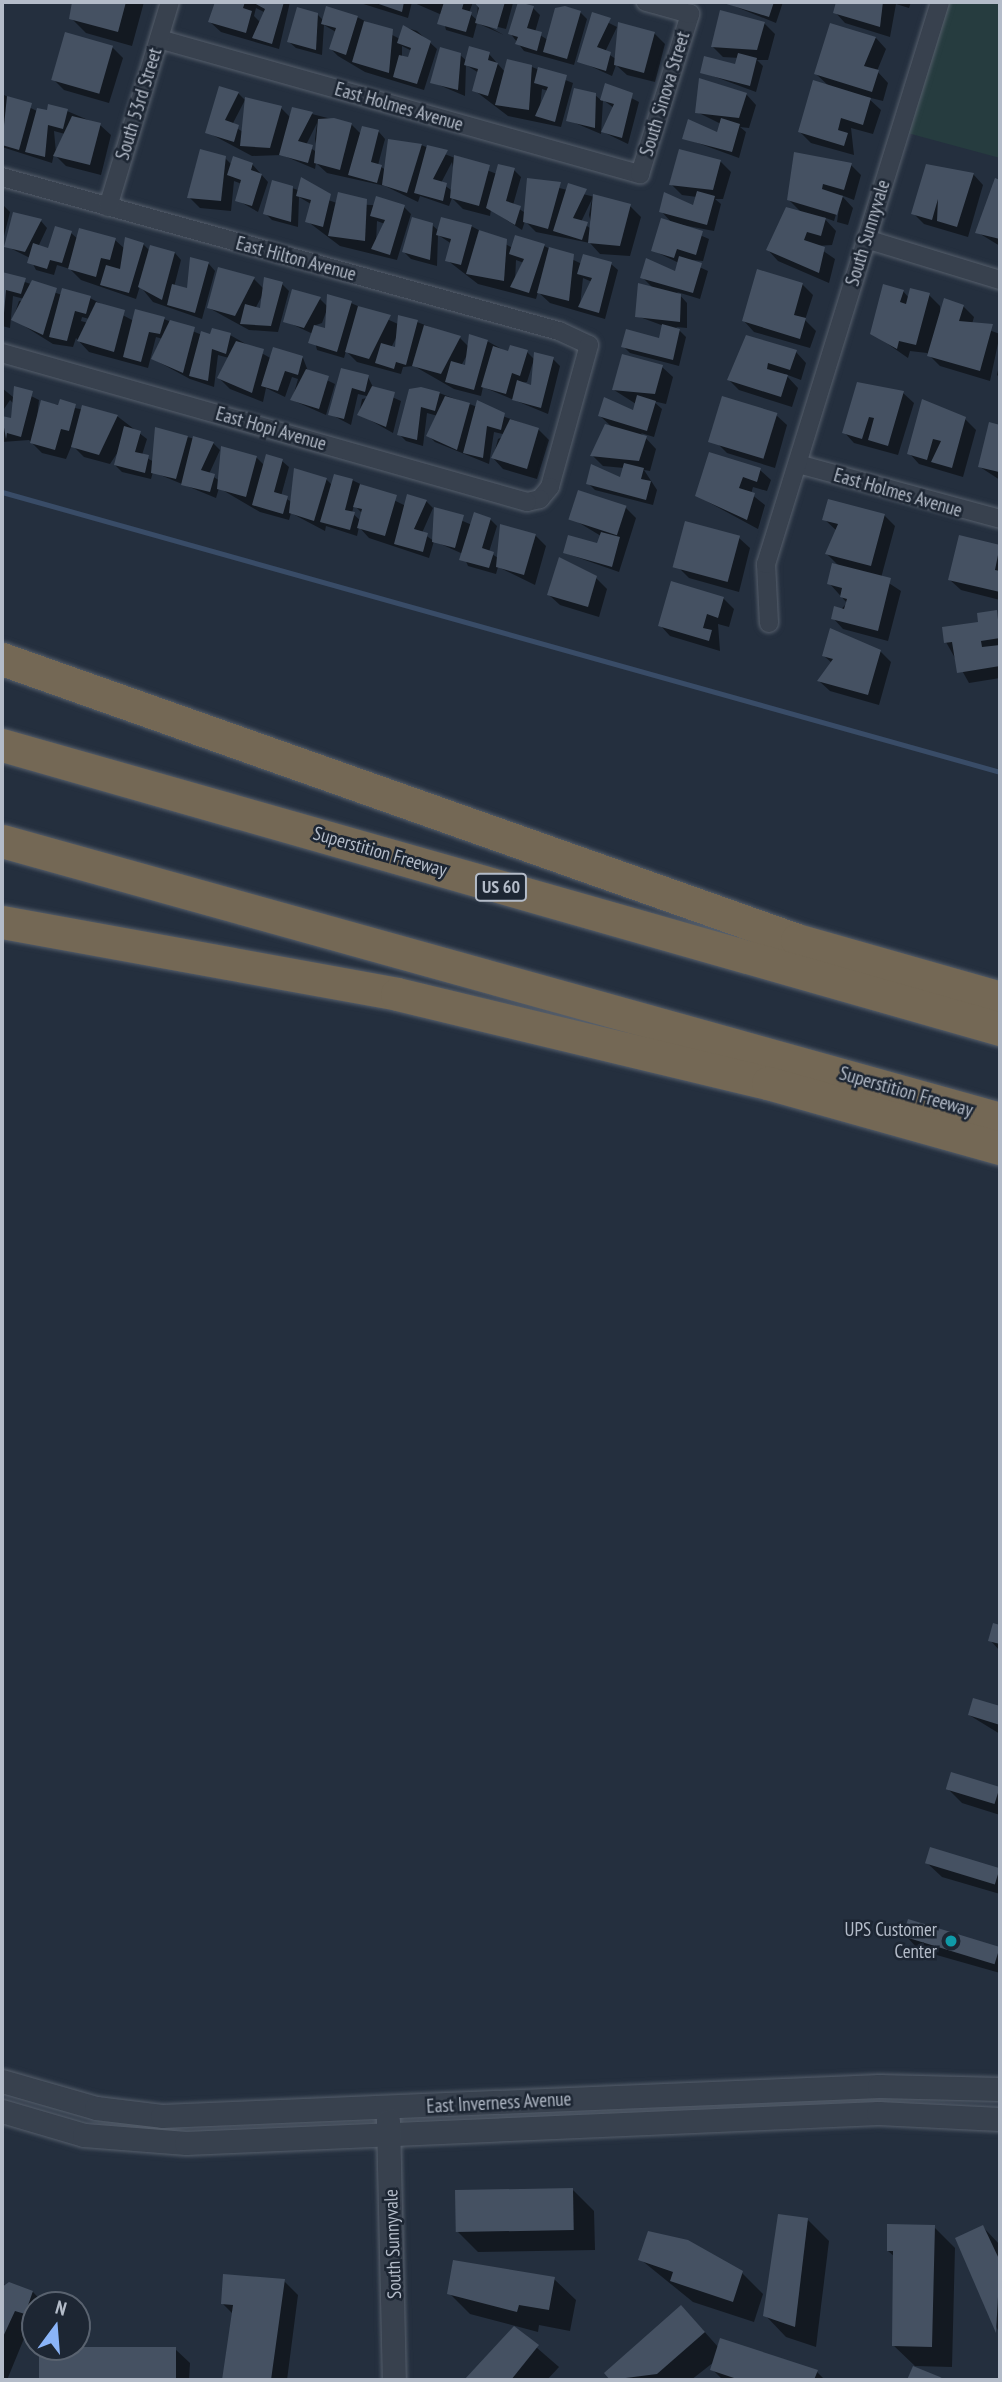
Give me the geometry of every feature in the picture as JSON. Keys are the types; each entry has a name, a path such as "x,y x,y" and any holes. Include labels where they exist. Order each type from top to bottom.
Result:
{"highway":[{"path":"2,659 797,940 1000,998"},
{"name":"Superstition Freeway","path":"2,745 1000,1029"},
{"name":"Superstition Freeway","path":"2,841 1000,1119"},
{"path":"2,922 397,993 768,1083 1000,1148"}],"street":[{"name":"South 53rd Street","path":"108,207 170,2"},
{"name":"South Sinova Street","path":"640,174 690,14 646,2"},
{"name":"South Sunnyvale","path":"769,624 766,564 940,2"},
{"name":"East Holmes Avenue","path":"159,39 640,174"},
{"name":"East Hilton Avenue","path":"2,177 559,331 589,345 550,487 540,499"},
{"path":"866,239 1000,279"},
{"name":"East Hopi Avenue","path":"2,353 527,502 540,499"},
{"name":"East Holmes Avenue","path":"797,464 1000,519"},
{"name":"East Inverness Avenue","path":"2,2081 96,2108 162,2116 879,2086 1000,2089"},
{"path":"878,2113 879,2086"},
{"name":"South Sunnyvale","path":"387,2108 394,2380"},
{"name":"East Inverness Avenue","path":"2,2110 75,2133 141,2142 388,2135 878,2113 1000,2119"}],"green space":[{"path":"940,2 1000,2 1000,158 900,131"}],"building":[{"path":"72,2 126,2 118,32 69,19"},
{"path":"215,2 245,2 243,8 252,11 246,33 208,22"},
{"path":"252,2 284,2 272,44 252,38 265,9"},
{"path":"373,2 404,2 402,12"},
{"path":"444,2 464,2 462,9 472,12 466,32 437,24"},
{"path":"474,2 505,2 497,29 475,23 479,8"},
{"path":"518,2 534,6 527,28 542,32 537,51 515,44 518,37 508,34"},
{"path":"720,2 774,2 769,17"},
{"path":"836,2 883,2 880,27 833,13"},
{"path":"326,6 358,16 346,55 329,49 336,28 321,24"},
{"path":"565,6 581,11 567,59 543,52 555,8"},
{"path":"297,7 318,13 316,50 287,42"},
{"path":"720,10 765,22 757,50 711,47"},
{"path":"592,12 611,18 597,47 611,52 606,71 577,62"},
{"path":"364,21 393,29 389,73 352,62"},
{"path":"618,22 655,32 644,73 614,65"},
{"path":"830,23 876,37 864,66 879,70 872,92 814,74"},
{"path":"403,25 431,41 417,84 393,77 399,55 408,57 411,48 397,43"},
{"path":"65,32 113,46 99,94 51,80"},
{"path":"469,46 490,52 488,60 498,63 488,96 472,91 478,69 464,65"},
{"path":"440,47 461,53 458,90 430,83"},
{"path":"738,53 757,58 750,86 700,73 704,56 735,64"},
{"path":"507,59 532,65 529,110 495,105"},
{"path":"538,67 567,75 555,122 535,116 548,87 534,83"},
{"path":"699,78 747,93 739,118 695,113"},
{"path":"813,80 871,98 863,125 841,118 838,130 848,133 844,146 798,132"},
{"path":"605,83 633,93 622,138 601,132 614,104 600,100"},
{"path":"219,86 239,92 225,120 239,125 234,142 205,133"},
{"path":"574,88 596,93 595,128 566,121"},
{"path":"7,96 32,103 19,150 2,145"},
{"path":"245,97 282,106 270,148 240,146"},
{"path":"48,104 68,109 63,129 48,125 45,157 25,152 37,108 47,110"},
{"path":"292,107 313,112 298,141 313,145 308,163 279,155"},
{"path":"72,116 101,123 90,165 53,156"},
{"path":"334,118 352,123 340,170 314,163 318,119"},
{"path":"721,118 740,124 732,152 682,139 688,119 717,132"},
{"path":"362,126 379,130 371,162 382,165 377,183 348,175"},
{"path":"388,139 422,144 407,193 382,185"},
{"path":"427,145 448,150 433,179 447,183 443,201 414,193"},
{"path":"200,149 226,156 221,201 187,198"},
{"path":"679,149 721,160 713,190 669,185"},
{"path":"794,152 852,163 844,190 823,184 822,189 843,196 837,215 787,200"},
{"path":"454,155 490,165 479,206 450,198"},
{"path":"233,156 253,163 251,170 262,174 252,206 235,201 241,180 227,175"},
{"path":"498,164 515,168 506,201 521,206 515,225 486,208"},
{"path":"926,164 974,173 957,227 937,221 938,199 932,220 911,214"},
{"path":"301,177 331,194 323,227 305,222 311,200 296,196"},
{"path":"527,178 561,182 548,229 523,222"},
{"path":"995,178 1000,180 1000,239 975,233"},
{"path":"272,180 293,186 291,222 263,214"},
{"path":"568,183 587,189 573,218 588,222 582,240 553,231"},
{"path":"697,191 715,196 707,225 659,212 664,192 693,205"},
{"path":"338,192 367,199 365,241 328,236"},
{"path":"593,194 631,204 620,246 588,243"},
{"path":"376,196 405,205 390,255 371,249 385,220 370,216"},
{"path":"786,207 826,218 821,236 807,232 804,240 825,247 819,273 766,250"},
{"path":"13,212 42,219 25,252 4,247"},
{"path":"412,217 433,223 430,260 402,252"},
{"path":"441,217 472,225 461,265 445,261 451,239 436,235"},
{"path":"661,218 703,231 696,255 677,249 674,258 651,251"},
{"path":"55,226 72,231 62,263 50,260 47,269 27,263 33,243 48,248"},
{"path":"79,228 116,238 110,260 101,258 96,277 68,269"},
{"path":"479,230 507,239 504,281 466,274"},
{"path":"515,235 545,244 529,293 510,287 524,259 509,254"},
{"path":"125,237 144,243 129,293 100,285 106,265 120,269"},
{"path":"150,245 175,252 162,300 138,287"},
{"path":"549,247 574,254 569,301 537,293"},
{"path":"583,254 612,262 599,313 578,307 592,278 577,274"},
{"path":"679,256 702,263 693,293 640,278 646,258 675,271"},
{"path":"190,257 209,262 195,313 167,305 172,284 187,288"},
{"path":"218,267 255,277 235,316 207,308"},
{"path":"757,269 803,283 794,315 806,318 800,339 742,321"},
{"path":"2,272 26,278 21,294 6,290 3,325"},
{"path":"264,277 283,282 271,326 240,324 245,304 260,308"},
{"path":"32,280 57,288 43,335 11,320"},
{"path":"638,283 681,294 680,322 635,317"},
{"path":"883,284 904,290 900,302 906,304 910,288 930,293 916,345 899,341 897,349 870,334"},
{"path":"62,288 91,296 86,314 75,311 67,341 49,337"},
{"path":"292,289 321,297 304,328 283,322"},
{"path":"327,294 352,301 337,352 308,343 314,325 325,328"},
{"path":"944,298 964,305 959,321 993,324 980,371 927,356"},
{"path":"96,302 125,310 114,352 77,341"},
{"path":"358,306 391,315 369,359 345,352"},
{"path":"135,309 165,317 160,334 149,332 141,362 123,357"},
{"path":"398,315 418,320 406,365 396,362 394,369 375,363 381,343 395,347"},
{"path":"170,320 195,327 183,373 151,359"},
{"path":"662,324 680,329 673,360 621,347 626,329 659,338"},
{"path":"424,325 461,336 441,374 412,366"},
{"path":"212,328 231,333 226,354 212,349 208,381 189,376 201,331 210,334"},
{"path":"469,334 488,340 474,390 445,382 451,361 465,365"},
{"path":"746,335 797,350 790,370 768,363 767,369 788,375 781,397 727,380"},
{"path":"236,341 264,349 252,393 217,378"},
{"path":"510,345 528,350 520,376 512,373 506,394 481,387 493,346 508,351"},
{"path":"273,347 303,356 298,375 285,371 278,391 261,386"},
{"path":"534,352 554,357 541,408 512,400 517,380 531,385"},
{"path":"622,354 663,365 655,394 612,390"},
{"path":"341,368 369,375 365,392 352,388 344,419 328,415"},
{"path":"306,369 329,376 319,409 290,400"},
{"path":"857,382 904,391 888,446 868,440 874,418 869,417 862,439 842,433"},
{"path":"14,386 33,391 21,437 7,433 6,439 2,416 11,418"},
{"path":"372,386 395,392 386,427 357,415"},
{"path":"421,387 440,392 435,411 421,407 417,440 397,435 409,389"},
{"path":"637,395 656,401 647,431 598,416 604,397 633,410"},
{"path":"445,396 470,403 457,450 426,436"},
{"path":"722,396 777,413 763,459 708,442"},
{"path":"60,399 76,404 69,431 61,429 55,450 30,443 41,400 58,405"},
{"path":"922,399 966,417 952,468 931,462 941,441 933,439 927,460 907,454"},
{"path":"477,400 505,413 501,430 487,426 483,458 463,453"},
{"path":"82,405 118,415 99,455 71,447"},
{"path":"510,419 539,428 527,469 491,458"},
{"path":"989,422 1000,425 999,472 978,467"},
{"path":"605,424 647,436 639,461 590,456"},
{"path":"124,426 141,431 135,452 149,455 145,473 114,465"},
{"path":"155,427 188,436 176,479 151,473"},
{"path":"193,436 214,442 201,470 215,474 210,492 181,485"},
{"path":"221,446 257,456 246,497 217,489"},
{"path":"709,452 761,468 757,482 743,477 739,488 755,493 747,520 695,496"},
{"path":"266,454 283,459 274,492 288,496 283,514 252,505"},
{"path":"624,463 644,468 641,479 651,481 646,500 586,484 591,464 620,477"},
{"path":"294,468 327,478 314,521 289,513"},
{"path":"334,474 353,479 345,510 355,512 350,530 320,522"},
{"path":"360,484 397,495 385,536 357,528 362,509 353,507"},
{"path":"578,490 627,506 617,535 568,519"},
{"path":"407,494 427,500 414,529 428,533 423,552 394,544"},
{"path":"828,499 885,514 871,566 825,554 838,524 822,520"},
{"path":"434,507 464,515 455,548 432,542"},
{"path":"474,512 491,518 482,548 494,552 489,568 459,560"},
{"path":"685,521 740,536 728,582 673,567"},
{"path":"500,524 536,534 524,575 496,567"},
{"path":"601,532 620,537 612,567 563,553 568,535 597,543"},
{"path":"959,535 1000,545 995,570 1000,571 1000,592 948,580"},
{"path":"559,557 597,576 588,607 547,595"},
{"path":"832,563 891,578 878,631 831,619 834,606 844,609 847,599 840,597 842,588 827,584"},
{"path":"671,581 724,597 718,618 707,614 703,628 712,630 709,641 658,626"},
{"path":"997,610 1000,638 981,641 982,647 1000,645 1000,666 957,673 952,642 944,643 942,627 978,622 977,613"},
{"path":"830,628 881,650 868,695 817,681 833,659 822,656"},
{"path":"993,1623 1000,1625 1000,1644 988,1641"},
{"path":"973,1698 1000,1706 1000,1725 968,1715"},
{"path":"951,1772 1000,1787 995,1804 946,1789"},
{"name":"UPS Customer Center","path":"930,1847 1000,1868 995,1885 925,1863"},
{"name":"UPS Customer Center","path":"908,1919 1000,1947 995,1964 903,1936"},
{"path":"573,2188 574,2230 456,2232 455,2190"},
{"path":"778,2214 808,2218 795,2327 763,2316"},
{"path":"887,2224 935,2225 932,2347 892,2346 893,2251 887,2251"},
{"path":"983,2225 1000,2261 996,2333 955,2238"},
{"path":"648,2231 688,2240 743,2271 733,2302 670,2281 673,2272 638,2260"},
{"path":"453,2260 555,2277 549,2310 519,2305 517,2312 447,2294"},
{"path":"223,2274 285,2279 271,2380 222,2380 233,2305 221,2304"},
{"path":"9,2282 33,2291 21,2291 21,2313 15,2311 2,2339 2,2287"},
{"path":"681,2305 705,2332 657,2374 610,2380 604,2373"},
{"path":"514,2326 539,2345 511,2380 464,2380"},
{"path":"720,2338 818,2370 814,2380 740,2380 710,2370"},
{"path":"91,2347 176,2347 176,2380 39,2380 39,2361 91,2361"},
{"path":"913,2366 940,2377 945,2380 907,2380"}],"waterway":[{"path":"2,492 1000,772"}],"place":[{"name":"UPS Customer Center","path":"951,1941"}]}
